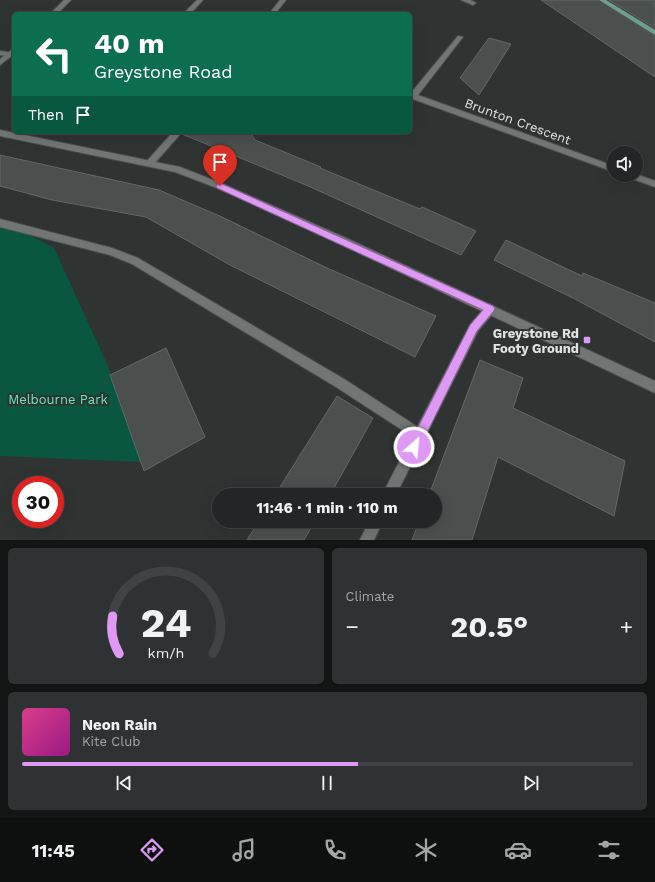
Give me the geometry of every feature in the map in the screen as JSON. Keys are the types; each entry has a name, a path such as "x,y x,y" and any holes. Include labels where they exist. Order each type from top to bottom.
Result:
{"main road":[{"path":"602,0 655,33"}],"street":[{"path":"55,12 68,0"},
{"path":"188,12 200,0"},
{"path":"274,12 283,0"},
{"path":"464,0 473,3"},
{"name":"Brunton Crescent","path":"460,37 412,96 607,166"},
{"path":"0,53 12,53"},
{"path":"0,63 12,53"},
{"path":"0,132 177,169 220,186 490,309 655,387"},
{"path":"150,163 176,134"},
{"path":"643,180 655,184"},
{"path":"0,223 112,252 135,261 340,383 420,434"},
{"path":"393,488 474,328 490,309"},
{"path":"367,540 373,528"}],"green space":[{"name":"Melbourne Park","path":"0,221 5,222 54,248 108,366 141,462 0,456"}],"building":[{"path":"541,0 598,0 655,36 655,77"},
{"path":"609,0 655,0 655,28"},
{"path":"489,38 511,44 479,95 460,78"},
{"path":"182,134 251,134 255,140 420,209 422,207 476,231 461,255 306,185"},
{"path":"0,155 159,190 222,217 327,268 436,316 415,357 230,265 146,217 52,200 0,186"},
{"path":"506,240 582,276 583,273 655,303 655,342 573,298 494,260"},
{"path":"166,348 205,437 144,471 110,375"},
{"path":"480,360 523,378 513,408 625,461 614,516 498,457 472,540 412,540 416,528 442,528 442,488 432,488"},
{"path":"337,396 373,418 334,488 279,488"},
{"path":"255,528 311,528 304,540 247,540"}],"place":[{"name":"Greystone Rd Footy Ground","path":"587,340"}],"route":[{"path":"220,186 490,309 474,328 414,447"}]}
